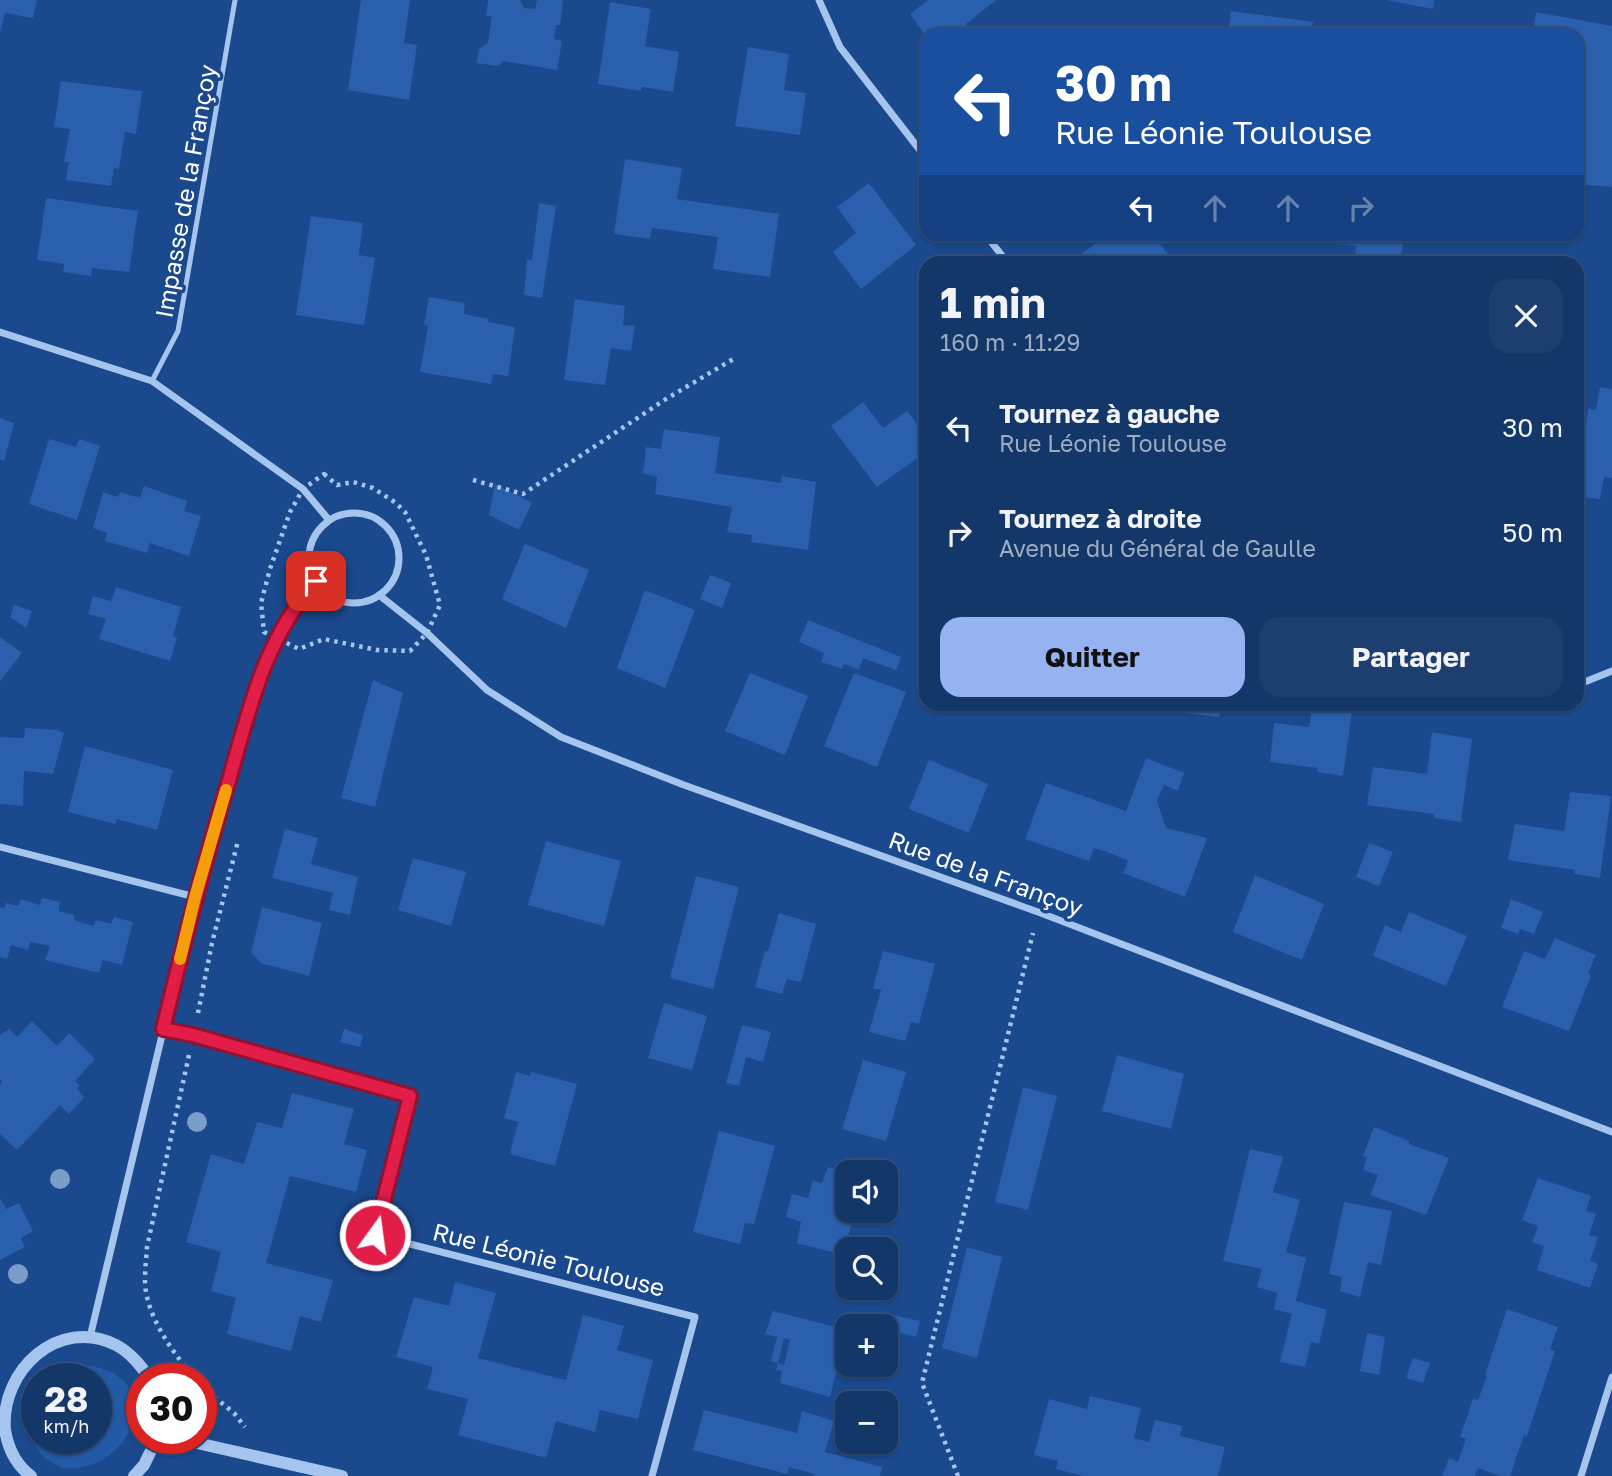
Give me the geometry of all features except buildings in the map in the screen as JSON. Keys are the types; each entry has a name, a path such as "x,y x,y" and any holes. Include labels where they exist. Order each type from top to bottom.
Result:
{"street":[{"path":"819,0 840,47 919,149"},
{"path":"991,242 1002,256"},
{"path":"0,332 152,381 303,489 329,520"},
{"path":"362,513 378,519 392,534 398,552 398,567 393,580 369,601 348,602 330,597 316,581 309,562 309,552 314,537 329,520 362,513"},
{"path":"90,1337 195,897 259,676 297,602 316,581"},
{"name":"Rue de la Françoy","path":"379,595 427,633 487,690 561,737 684,785 1038,912 1612,1132"},
{"path":"1584,682 1612,671"},
{"path":"0,848 195,897"},
{"name":"Rue Léonie Toulouse","path":"163,1029 410,1096 375,1235 695,1317 652,1476"},
{"path":"31,1476 22,1469 8,1446 1,1418 6,1391 19,1368 38,1349 63,1339 90,1337 116,1345 139,1363"},
{"path":"1581,1476 1612,1377"},
{"path":"217,1448 342,1476"},
{"path":"134,1476 149,1454"}],"lane":[{"name":"Impasse de la Françoy","path":"152,381 178,331 235,0"}],"path":[{"path":"472,481 523,494 666,399 735,358"},
{"path":"324,474 337,485 353,482 373,488 397,503 405,512 432,571 440,605 427,633 410,651 377,650 324,639 299,649 264,632 261,603 280,538 303,489 324,474"},
{"path":"958,1476 922,1383 1038,912"}],"shaded area":[{"path":"112,1374 126,1383 124,1440 112,1452"},
{"path":"42,1454 110,1454 87,1466 63,1468"}],"slow traffic":[{"path":"180,959 226,790"}],"route":[{"path":"316,581 297,602 259,676 195,897 163,1029 410,1096 375,1235"}]}
